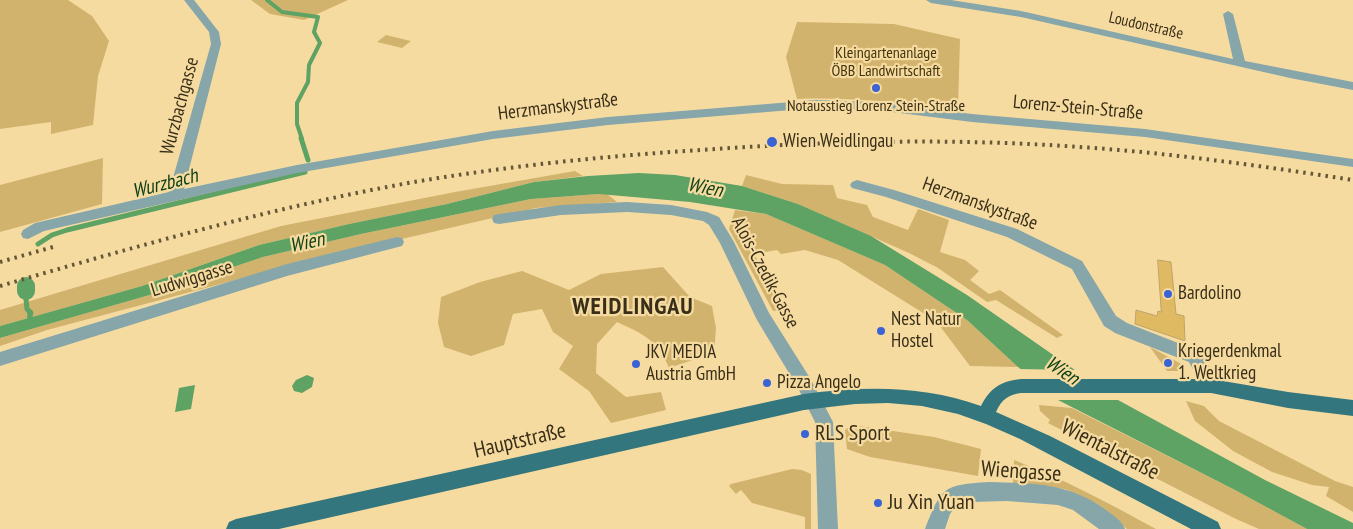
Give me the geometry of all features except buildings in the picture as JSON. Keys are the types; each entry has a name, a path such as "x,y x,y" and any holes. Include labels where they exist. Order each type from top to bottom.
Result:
{"main road":[{"path":"986,416 992,401 1001,390 1021,386 1211,386 1288,400 1353,408"},
{"name":"Hauptstraße","path":"236,529 814,400 856,395 910,397 953,405 986,416"},
{"name":"Wientalstraße","path":"986,416 1039,440 1211,529"}],"street":[{"name":"Wurzbachgasse","path":"175,195 216,44 214,32 190,0"},
{"name":"Loudonstraße","path":"931,0 1021,14 1240,64 1353,86"},
{"path":"1228,14 1240,64"},
{"name":"Lorenz-Stein-Straße","path":"798,106 839,104 876,106 972,118 1145,133 1353,163"},
{"name":"Herzmanskystraße","path":"175,195 297,169 493,135 608,121 798,106"},
{"name":"Herzmanskystraße","path":"857,185 889,193 1012,233 1077,265 1110,321 1121,328 1195,357 1211,386"},
{"path":"28,234 40,227 175,195"},
{"name":"Alois-Czedik-Gasse","path":"499,219 561,210 627,207 671,210 707,217 714,221 728,242 763,316 814,400 824,422 828,529"},
{"name":"Ludwiggasse","path":"0,359 287,270 397,242"},
{"name":"Wiengasse","path":"936,529 944,507 950,498 967,492 1053,494 1081,504 1115,529"}],"green space":[{"path":"0,0 68,0 92,16 109,41 98,76 93,125 51,134 51,122 0,129"},
{"path":"251,0 348,0 304,20 270,14"},
{"name":"Kleingartenanlage ÖBB Landwirtschaft","path":"797,22 894,24 960,39 958,109 858,100 797,99 786,57"},
{"path":"386,35 411,41 402,48 377,42"},
{"path":"103,158 102,204 0,232 0,185"},
{"path":"575,171 583,176 534,182 447,204 259,245 142,286 0,326 0,310 281,226"},
{"path":"746,175 782,184 833,185 837,198 867,205 873,217 908,230 918,209 949,220 940,252 965,260 979,271 970,280 989,294 1000,290 1063,335 1057,338 996,300 987,302 938,268 909,253 798,204 742,186"},
{"path":"607,194 617,202 536,208 311,260 47,330 0,346 0,338 153,294 263,257 361,234 531,199"},
{"path":"735,210 766,214 885,265 967,320 1018,367 970,366 936,321 838,260 805,250 781,254 777,250 754,254 769,282 788,309 773,311 729,229"},
{"path":"663,267 690,297 712,306 716,328 714,353 669,368 665,358 655,344 642,334 617,322 597,344 596,373 626,397 661,392 666,410 611,423 589,391 559,369 573,346 553,332 542,309 513,314 504,345 471,356 444,347 438,323 441,297 480,282 522,271 569,290 601,274"},
{"path":"1150,347 1185,366 1185,371 1167,371"},
{"path":"1186,401 1204,406 1219,421 1335,481 1353,487 1353,512 1326,496 1329,487 1312,485 1272,472 1233,451 1195,421"},
{"path":"1039,405 1072,408 1235,490 1307,529 1259,529 1236,519 1048,423 1050,420 1040,411"},
{"path":"852,425 934,437 981,449 978,476 870,457 847,449 845,430"},
{"path":"1014,460 1033,467 1104,501 1156,529 1127,529 1097,504 1065,489 1013,484"},
{"path":"792,469 802,470 811,474 811,529 805,529 805,517 752,503 741,490 736,494 729,486 731,484"}],"water":[{"name":"Wien","path":"639,173 675,175 742,186 798,204 871,236 967,295 1118,400 1265,480 1353,523 1353,529 1307,529 1235,490 1058,400 1018,367 967,320 885,265 766,214 690,202 599,194 531,199 361,234 263,257 153,294 0,338 0,326 142,286 259,245 447,204 534,182"},
{"path":"307,375 314,378 312,387 302,393 294,391 292,386 296,380"},
{"path":"195,385 191,409 175,412 179,388"}],"pier":[{"path":"1016,369 1078,370 1125,400 1054,400"}],"waterway":[{"name":"Wurzbach","path":"267,0 282,12 318,17 314,32 320,43 309,65 308,82 297,103 297,124 302,139"},
{"name":"Wurzbach","path":"301,138 308,160"},
{"name":"Wurzbach","path":"38,244 52,235 67,230 305,172"},
{"name":"Wurzbach","path":"26,286 26,291"},
{"name":"Wurzbach","path":"26,299 27,309 30,312"},
{"name":"Wurzbach","path":"30,312 30,322"}],"railway":[{"path":"0,286 206,228 362,192 485,171 665,152 843,143 985,142 1182,156 1353,180"},
{"path":"0,262 53,247"}],"place":[{"name":"Notausstieg Lorenz Stein-Straße","path":"876,88"},
{"name":"Wien Weidlingau","path":"772,142"},
{"name":"Bardolino","path":"1168,294"},
{"name":"Nest Natur Hostel","path":"881,331"},
{"name":"Kriegerdenkmal 1. Weltkrieg","path":"1168,363"},
{"name":"JKV MEDIA Austria GmbH","path":"636,364"},
{"name":"Pizza Angelo","path":"767,383"},
{"name":"RLS Sport","path":"805,434"},
{"name":"Ju Xin Yuan","path":"878,503"}],"district":[{"name":"WEIDLINGAU","path":"633,307"}]}
